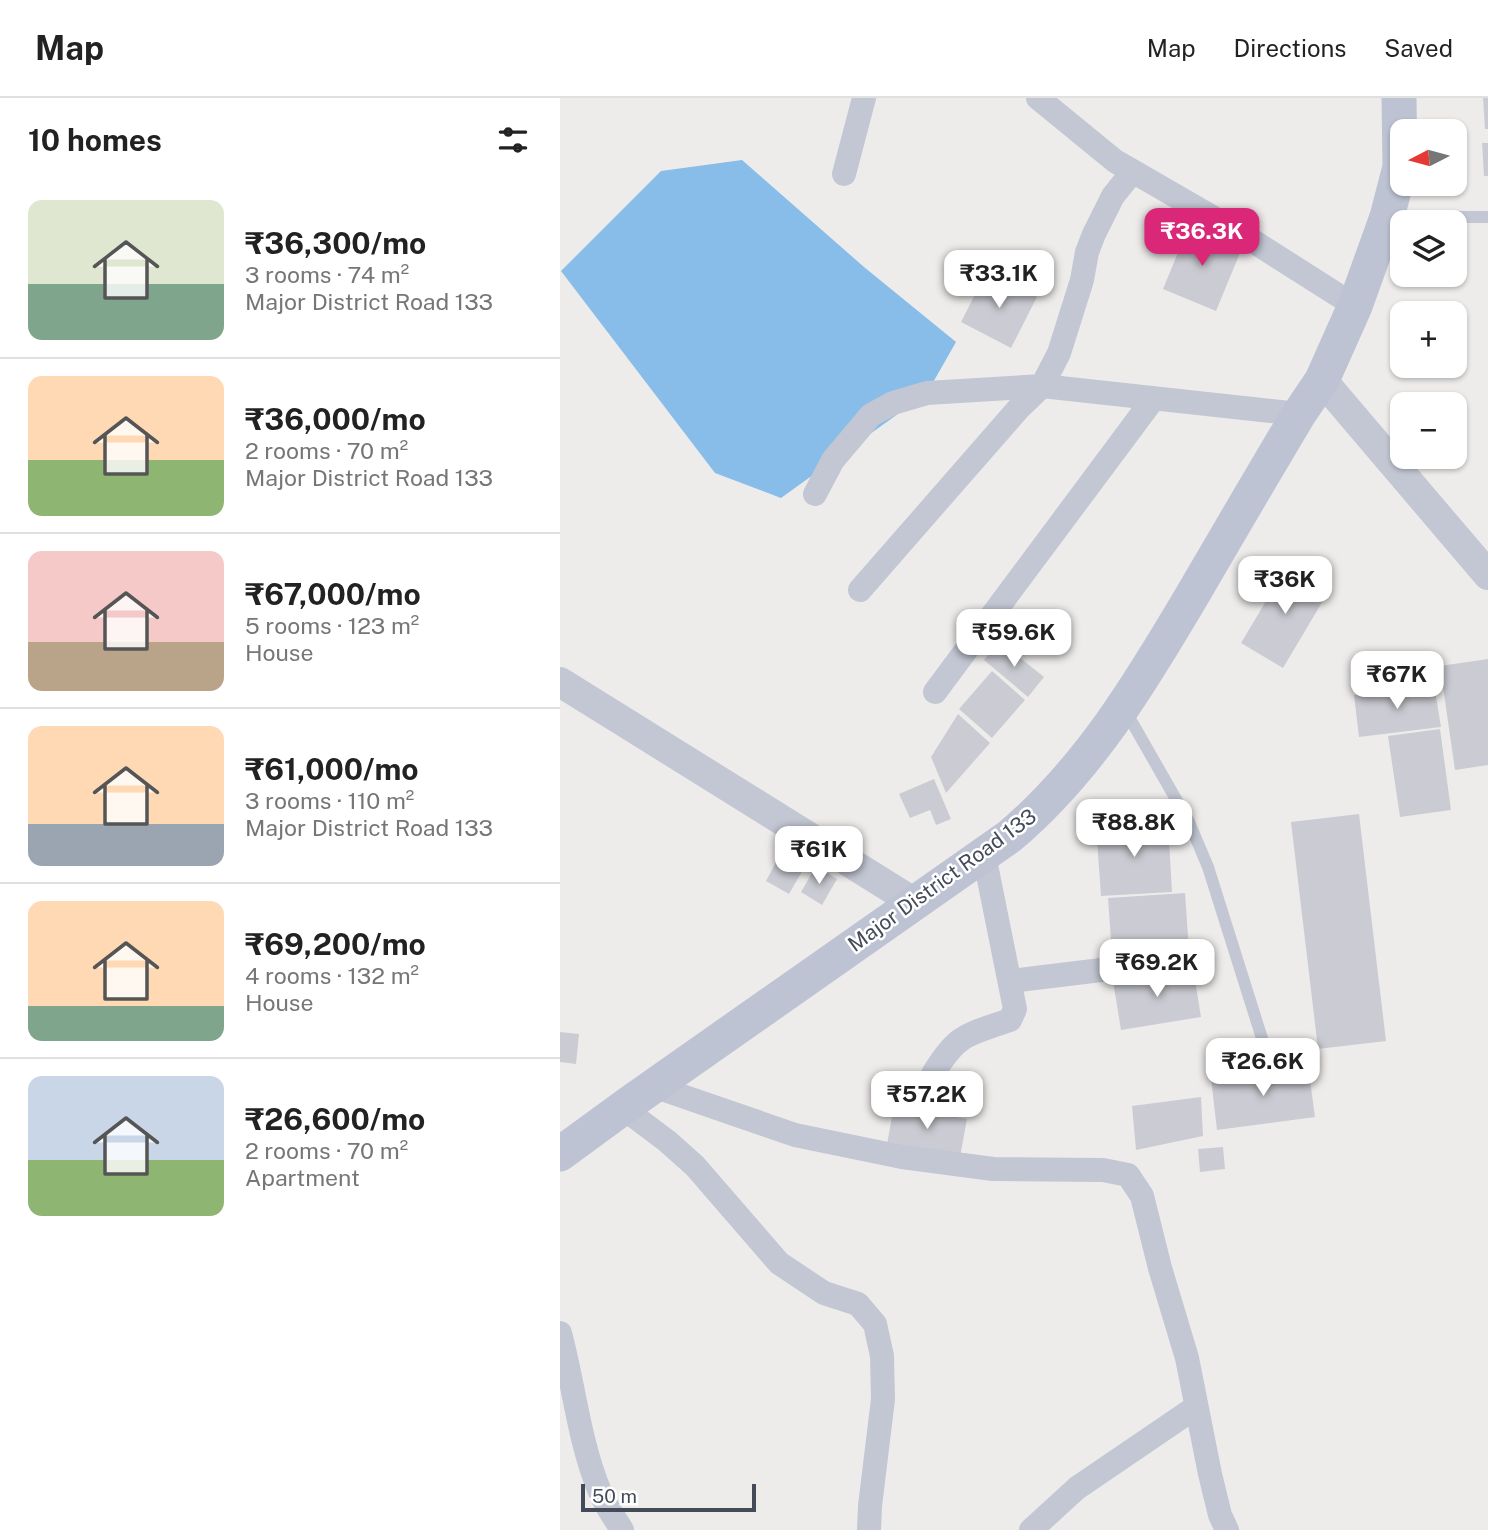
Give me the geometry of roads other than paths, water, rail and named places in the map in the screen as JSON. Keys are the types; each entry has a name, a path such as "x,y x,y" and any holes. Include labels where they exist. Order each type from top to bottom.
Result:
{"main road":[{"name":"Major District Road 133","path":"560,1153 984,855 1033,817 1067,781 1139,685 1299,414 1322,380 1355,306 1387,217 1400,167 1399,98"}],"street":[{"path":"845,174 864,98"},
{"path":"1038,98 1100,150 1133,172 1245,236 1355,306"},
{"path":"860,590 1019,408 1042,386 1059,353 1094,234 1113,196 1133,172"},
{"path":"1322,380 1488,575"},
{"path":"815,495 833,460 871,415 893,403 927,393 1042,386 1299,414"},
{"path":"935,692 1154,398"},
{"path":"560,682 915,903"},
{"path":"933,1073 947,1051 963,1036 1010,1020 1015,1009 984,855"},
{"path":"1011,981 1101,970"},
{"path":"653,1086 795,1135 902,1157 993,1169 1103,1171 1128,1175 1142,1196 1187,1358 1220,1515 1227,1530"},
{"path":"623,1108 695,1166 779,1263 824,1293 858,1304 875,1324 882,1356 883,1399 869,1530"},
{"path":"560,1334 584,1439 600,1493 622,1530"},
{"path":"1031,1530 1077,1488 1196,1407"}],"lane":[{"path":"1387,217 1488,216"},
{"path":"1124,707 1189,822 1209,867 1266,1051"}],"water":[{"path":"742,160 864,267 956,342 927,393 781,498 715,473 561,271 661,171"}]}
